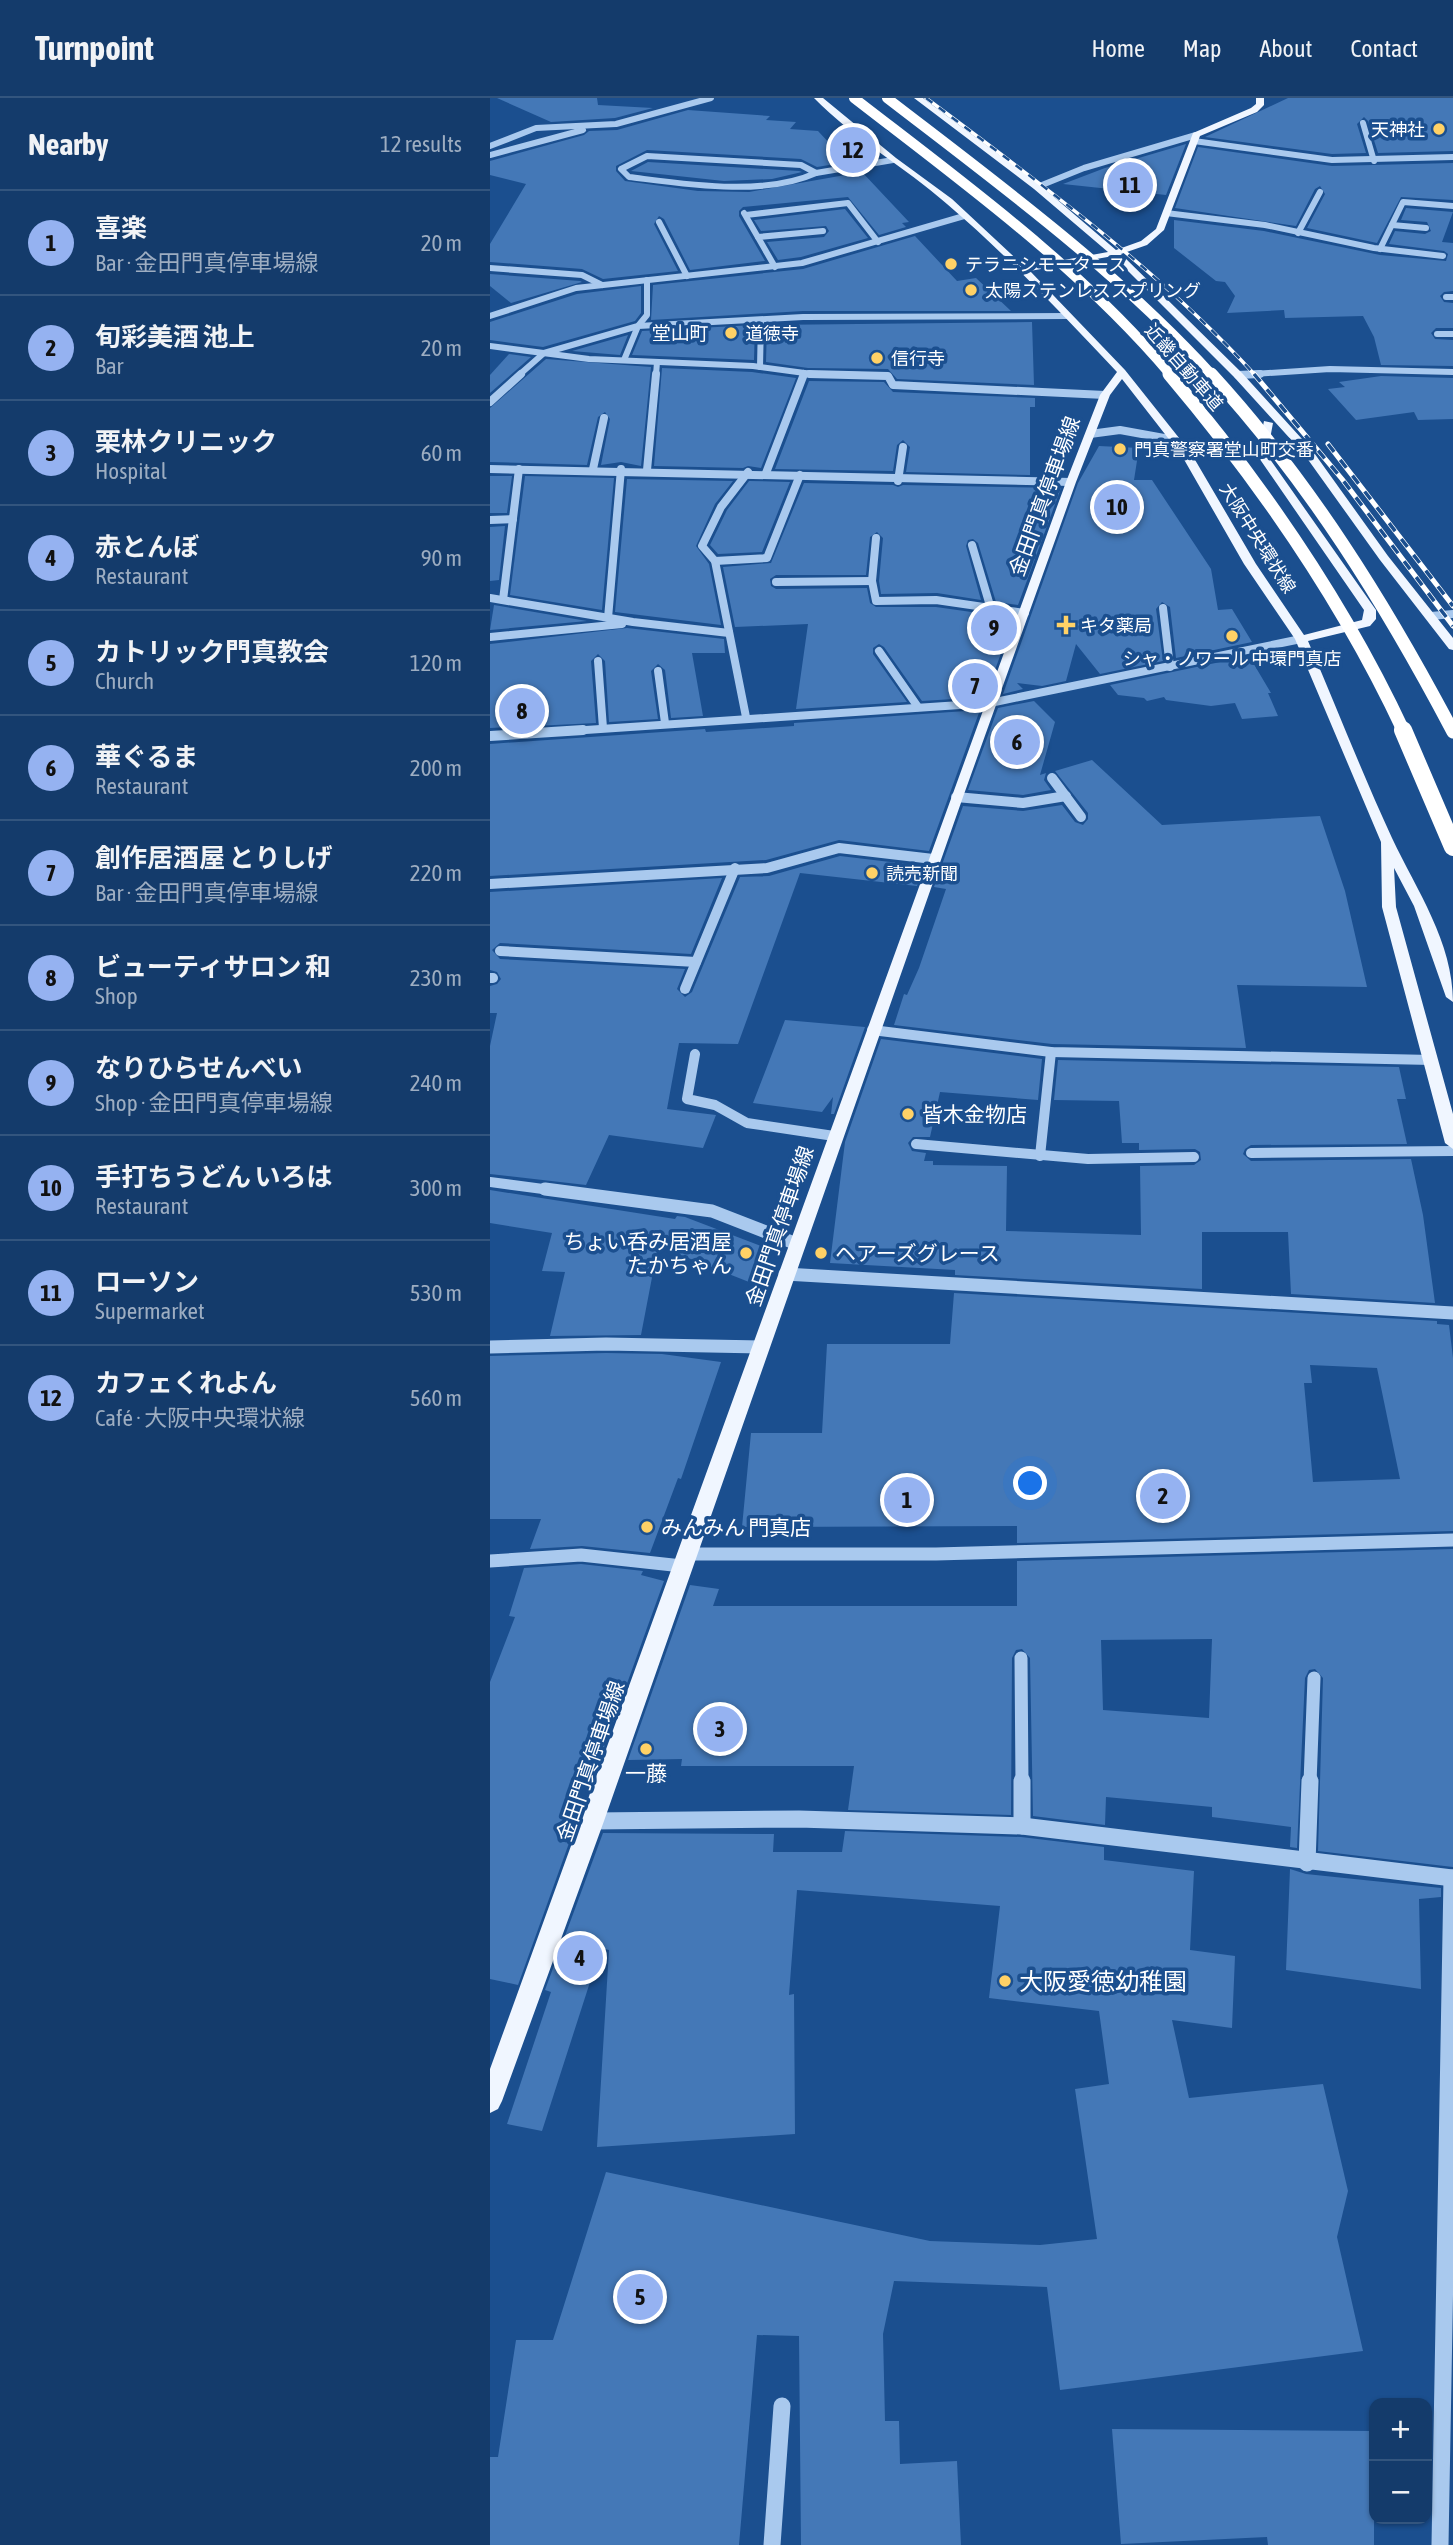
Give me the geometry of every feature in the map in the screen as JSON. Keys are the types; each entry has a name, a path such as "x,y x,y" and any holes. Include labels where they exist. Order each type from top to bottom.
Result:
{"highway":[{"name":"近畿自動車道","path":"854,98 1037,244 1109,309 1178,382 1244,466 1315,569 1374,672 1434,797 1453,847"},
{"name":"近畿自動車道","path":"887,98 1067,239 1143,305 1214,377 1286,463 1360,568 1422,671 1453,732"}],"main road":[{"name":"大阪中央環状線","path":"818,98 893,160 949,201 1122,372 1175,440 1250,564 1301,639 1386,839 1421,906 1453,997"},
{"path":"918,98 1037,187 1115,253 1238,375 1308,452 1384,558 1453,646"},
{"path":"1021,270 1115,253 1144,243 1160,230 1195,138 1254,110 1260,105 1260,98"},
{"name":"金田門真停車場線","path":"490,2101 593,1821 834,1136 990,703 1105,395 1122,372"},
{"path":"1271,413 1262,455 1370,610 1370,619 1366,623 1301,639"},
{"path":"1386,839 1389,907 1453,1143"}],"street":[{"path":"490,155 711,98"},
{"path":"1363,122 1374,161"},
{"path":"490,146 536,128 607,124"},
{"path":"1037,187 1084,168 1195,138 1332,160 1453,158"},
{"path":"816,173 801,165 647,156 621,169 629,177 719,189 803,180 816,173 893,160"},
{"path":"1298,233 1320,192"},
{"path":"1380,249 1403,202 1453,206"},
{"path":"775,267 745,214 848,203 878,242"},
{"path":"1166,213 1298,233 1380,249 1443,256"},
{"path":"490,316 576,288 775,267 878,242 964,216"},
{"path":"659,222 687,276"},
{"path":"1392,225 1426,228"},
{"path":"758,237 823,231"},
{"path":"490,268 582,275 602,285"},
{"path":"624,360 638,326 648,315 647,280"},
{"path":"490,402 544,353 638,326 761,320 1068,316"},
{"path":"760,367 761,320"},
{"path":"1437,334 1453,334"},
{"path":"490,346 624,360 760,367 804,374 888,376 892,385 1105,395"},
{"path":"647,470 657,362"},
{"path":"1238,375 1330,369 1453,372"},
{"path":"766,472 804,374"},
{"path":"593,469 604,418"},
{"path":"1090,434 1120,430 1175,440"},
{"path":"898,481 903,447"},
{"path":"490,469 766,472 898,481 1071,482"},
{"path":"503,600 519,469"},
{"path":"608,618 621,469"},
{"path":"746,717 739,659 730,633 715,561 702,546 721,507 748,472"},
{"path":"715,561 767,558 800,475"},
{"path":"490,520 513,519"},
{"path":"876,538 872,581 876,601 936,600 1025,613"},
{"path":"972,545 991,609"},
{"path":"776,582 872,581"},
{"path":"490,598 633,622 730,633"},
{"path":"1163,608 1170,667"},
{"path":"1431,616 1453,614"},
{"path":"490,637 633,622"},
{"path":"490,736 990,703 1301,639"},
{"path":"879,651 918,707"},
{"path":"598,661 603,728"},
{"path":"658,671 665,723"},
{"path":"1052,778 1081,817"},
{"path":"956,797 1023,803 1066,796"},
{"path":"490,884 767,868 839,848 933,859"},
{"path":"685,989 736,869"},
{"path":"500,951 696,962"},
{"path":"872,1030 1051,1052 1432,1060"},
{"path":"1040,1156 1051,1052"},
{"path":"695,1054 687,1099 715,1105 747,1123 834,1136"},
{"path":"916,1144 1088,1159 1194,1157"},
{"path":"1251,1153 1453,1152"},
{"path":"490,1182 712,1210 797,1244"},
{"path":"785,1274 1453,1313"},
{"path":"490,1347 606,1344 761,1348"},
{"path":"490,1561 581,1555 685,1560 1453,1540"},
{"path":"1021,1658 1022,1826"},
{"path":"1307,1863 1314,1678"},
{"path":"593,1821 799,1819 1022,1826 1307,1863 1453,1878 1440,2545"},
{"path":"772,2545 782,2406"}],"building":[{"path":"497,98 597,98 598,105 653,108 615,118 551,122"},
{"path":"1288,98 1453,98 1453,151 1378,153 1368,121 1364,117 1357,124 1366,153 1332,154 1205,137"},
{"path":"688,110 770,116 766,120 796,122 790,129 818,131 847,162 817,167 801,159 647,150 616,166 616,171 625,181 698,191 749,192 862,172 909,222 902,223 906,227 879,235 848,197 743,207 739,216 765,261 690,270 664,219 659,216 654,224 678,271 603,279 582,269 490,262 490,244 526,184 490,175 490,161 584,135 589,131 617,130"},
{"path":"1186,144 1166,195 1063,184 1105,168"},
{"path":"1198,147 1332,166 1453,163 1453,200 1401,197 1377,243 1307,228 1325,194 1320,186 1315,189 1296,226 1175,208"},
{"path":"648,162 802,172 772,179 724,181 631,171"},
{"path":"1406,208 1453,212 1442,242 1453,243 1453,291 1444,292 1440,296 1444,302 1453,303 1453,328 1436,328 1431,333 1435,339 1453,340 1453,366 1381,365 1374,337 1363,316 1285,318 1284,310 1227,313 1235,296 1225,282 1216,281 1174,248 1174,220 1264,231 1380,255 1446,261 1448,254 1444,251 1389,244 1395,231 1425,234 1431,231 1427,222 1401,220"},
{"path":"845,209 868,238 801,257 778,260 767,242 824,237 829,231 826,226 761,231 754,220"},
{"path":"915,236 957,281 976,278 1011,311 803,311 651,320 653,285 803,269"},
{"path":"490,274 582,282 511,303 490,286"},
{"path":"641,286 641,313 635,321 543,347 490,340 490,322 577,294"},
{"path":"1032,322 1034,385 897,379 888,369 808,368 766,362 767,325"},
{"path":"755,325 754,360 632,355 642,331"},
{"path":"628,335 620,355 572,351"},
{"path":"509,354 531,357 490,393 490,375"},
{"path":"546,359 651,367 641,466 621,462 601,465 610,419 605,412 598,417 587,465 490,462 490,408"},
{"path":"662,368 752,372 796,378 761,468 654,466"},
{"path":"1381,376 1453,378 1453,419 1418,420 1414,412 1356,420 1328,389 1345,387 1339,382"},
{"path":"809,381 884,382 893,392 1035,398 1035,407 1030,407 1030,475 906,472 910,447 903,440 897,445 893,471 775,469"},
{"path":"1099,446 1139,448 1134,480 1152,480 1211,569 1218,610 1232,609 1252,642 1176,658 1170,607 1162,602 1156,609 1163,661 1100,674 1076,644 1066,681 1042,686 1017,683 1023,689 1003,694 1078,483"},
{"path":"490,476 512,476 507,513 490,513"},
{"path":"525,476 614,478 602,610 510,595"},
{"path":"627,479 733,481 715,504 696,546 709,564 721,625 615,612"},
{"path":"749,481 790,482 762,552 718,554 710,545 727,510"},
{"path":"804,483 898,487 1061,488 1018,605 996,602 978,543 973,539 968,540 966,546 981,600 937,593 881,594 879,581 883,538 877,532 870,537 866,575 776,575 770,579 771,586 776,589 867,588 870,603 876,607 936,607 1014,618 985,697 922,701 884,647 879,644 873,648 873,654 907,702 796,709 808,624 735,627 723,567 771,563"},
{"path":"505,526 499,580 490,581 490,527"},
{"path":"494,605 587,621 490,630"},
{"path":"627,628 724,639 725,653 692,653 703,716 671,718 665,670 658,664 651,671 658,719 609,722 605,661 598,654 591,661 596,723 490,728 490,644"},
{"path":"1249,656 1271,693 1268,693 1278,716 1242,719 1235,703 1211,706 1166,700 1164,697 1147,701 1144,698 1118,695 1110,685"},
{"path":"1034,701 1055,722 1040,775 1046,773 1044,780 1051,790 1023,795 968,790 998,708"},
{"path":"980,710 929,851 839,840 766,860 490,876 490,744 705,729 706,732 794,726 794,723"},
{"path":"1092,760 1162,825 1320,816 1345,891 1367,987 1237,985 1246,1048 1052,1044 894,1025 904,994 907,995 919,968 946,889 934,887 963,806 1023,811 1062,805 1075,822 1083,825 1088,819 1088,813 1055,771"},
{"path":"840,856 924,866 917,886 800,873 738,1044 679,1043 667,1109 716,1115 703,1148 609,1135 586,1185 490,1174 490,1046 497,1013 490,1013 490,986 501,979 497,972 490,970 490,892 722,878 691,954 500,943 492,950 500,959 685,969 677,989 685,997 692,992 740,877 769,876"},
{"path":"785,1020 865,1027 834,1114 831,1114 833,1097 822,1112 753,1103"},
{"path":"881,1039 1042,1059 1038,1100 940,1092 930,1137 913,1137 908,1143 912,1151 926,1153 924,1161 933,1161 933,1165 1007,1166 1006,1231 1141,1235 1140,1166 1194,1165 1201,1160 1200,1152 1195,1149 1139,1150 1139,1143 1122,1143 1119,1101 1054,1100 1058,1060 1399,1067 1406,1099 1397,1099 1407,1144 1251,1145 1243,1154 1251,1161 1411,1159 1423,1215 1435,1303 1291,1294 1288,1232 1202,1232 1202,1289 955,1275 955,1270 830,1263 845,1142"},
{"path":"490,1190 675,1219 677,1216 685,1217 761,1246 749,1282 658,1246 641,1335 550,1336 565,1272 542,1271 552,1233 490,1223"},
{"path":"954,1293 1437,1321 1437,1324 1449,1325 1453,1358 1453,1531 1017,1543 1017,1526 742,1527 751,1433 822,1433 827,1344 950,1344","holes":["1310,1365 1377,1368 1400,1479 1313,1482 1304,1383 1312,1383"]},
{"path":"662,1354 721,1362 681,1479 678,1478 650,1553 582,1546 530,1549 541,1519 490,1519 490,1356"},
{"path":"1453,1549 1453,1867 1318,1851 1323,1678 1315,1669 1309,1670 1305,1678 1297,1848 1290,1847 1291,1827 1212,1817 1212,1807 1106,1797 1105,1825 1033,1816 1030,1658 1022,1649 1016,1650 1012,1658 1011,1815 848,1810 854,1766 681,1766 682,1759 628,1760 690,1585 719,1589 713,1606 1017,1606 1017,1561","holes":["1212,1639 1209,1718 1103,1710 1101,1640"]},
{"path":"581,1564 643,1571 641,1575 664,1581 599,1761 588,1761 568,1832 573,1832 518,1985 490,1979 490,1682 515,1617 509,1616 524,1568"},
{"path":"845,1831 1021,1837 1104,1847 1104,1860 1194,1871 1190,1950 1235,1956 1232,2028 1172,2020 1189,2098 1323,2084 1348,2191 1337,2237 1363,2351 1060,2390 1047,2287 894,2281 883,2334 885,2421 899,2421 900,2464 957,2461 961,2545 801,2545 799,2336 757,2335 739,2545 490,2545 490,2457 498,2457 516,2340 553,2340 606,2172 930,2241 1040,2245 1097,2239 1075,2089 1109,2084 1099,2011 989,1998 1000,1906 797,1890 789,1995 794,1994 795,2134 597,2147 609,1950 601,1948 542,2131 507,2124 551,1992 545,1990 603,1833 774,1834 773,1852 842,1852"},
{"path":"1290,1869 1306,1874 1441,1888 1441,1897 1419,1899 1421,1989 1286,1970"},
{"path":"1112,2429 1369,2431 1369,2524 1374,2524 1374,2545 1268,2545 1267,2537 1121,2544"}],"railway":[{"path":"926,98 1055,195 1139,263 1218,336 1255,375"},
{"path":"1254,374 1342,479 1453,626"},
{"path":"1328,444 1453,606"}],"place":[{"name":"天神社","path":"1439,129"},
{"name":"カフェくれよん","path":"853,150"},
{"name":"ローソン","path":"1130,185"},
{"name":"テラニシモータース","path":"951,264"},
{"name":"太陽ステンレススプリング","path":"971,290"},
{"name":"道徳寺","path":"731,333"},
{"name":"信行寺","path":"877,358"},
{"name":"門真警察署堂山町交番","path":"1120,449"},
{"name":"手打ちうどん いろは","path":"1117,507"},
{"name":"キタ薬局","path":"1066,625"},
{"name":"なりひらせんべい","path":"994,628"},
{"name":"シャ・ノワール 中環門真店","path":"1232,636"},
{"name":"創作居酒屋 とりしげ","path":"975,686"},
{"name":"ビューティサロン 和","path":"522,711"},
{"name":"華ぐるま","path":"1017,742"},
{"name":"読売新聞","path":"872,873"},
{"name":"皆木金物店","path":"908,1114"},
{"name":"ちょい呑み居酒屋 たかちゃん","path":"746,1253"},
{"name":"ヘアーズグレース","path":"821,1253"},
{"name":"旬彩美酒 池上","path":"1163,1496"},
{"name":"喜楽","path":"907,1500"},
{"name":"みんみん 門真店","path":"647,1527"},
{"name":"栗林クリニック","path":"720,1729"},
{"name":"一藤","path":"646,1749"},
{"name":"赤とんぼ","path":"580,1958"},
{"name":"大阪愛徳幼稚園","path":"1005,1981"},
{"name":"カトリック門真教会","path":"640,2297"}],"district":[{"name":"堂山町","path":"680,333"}]}
